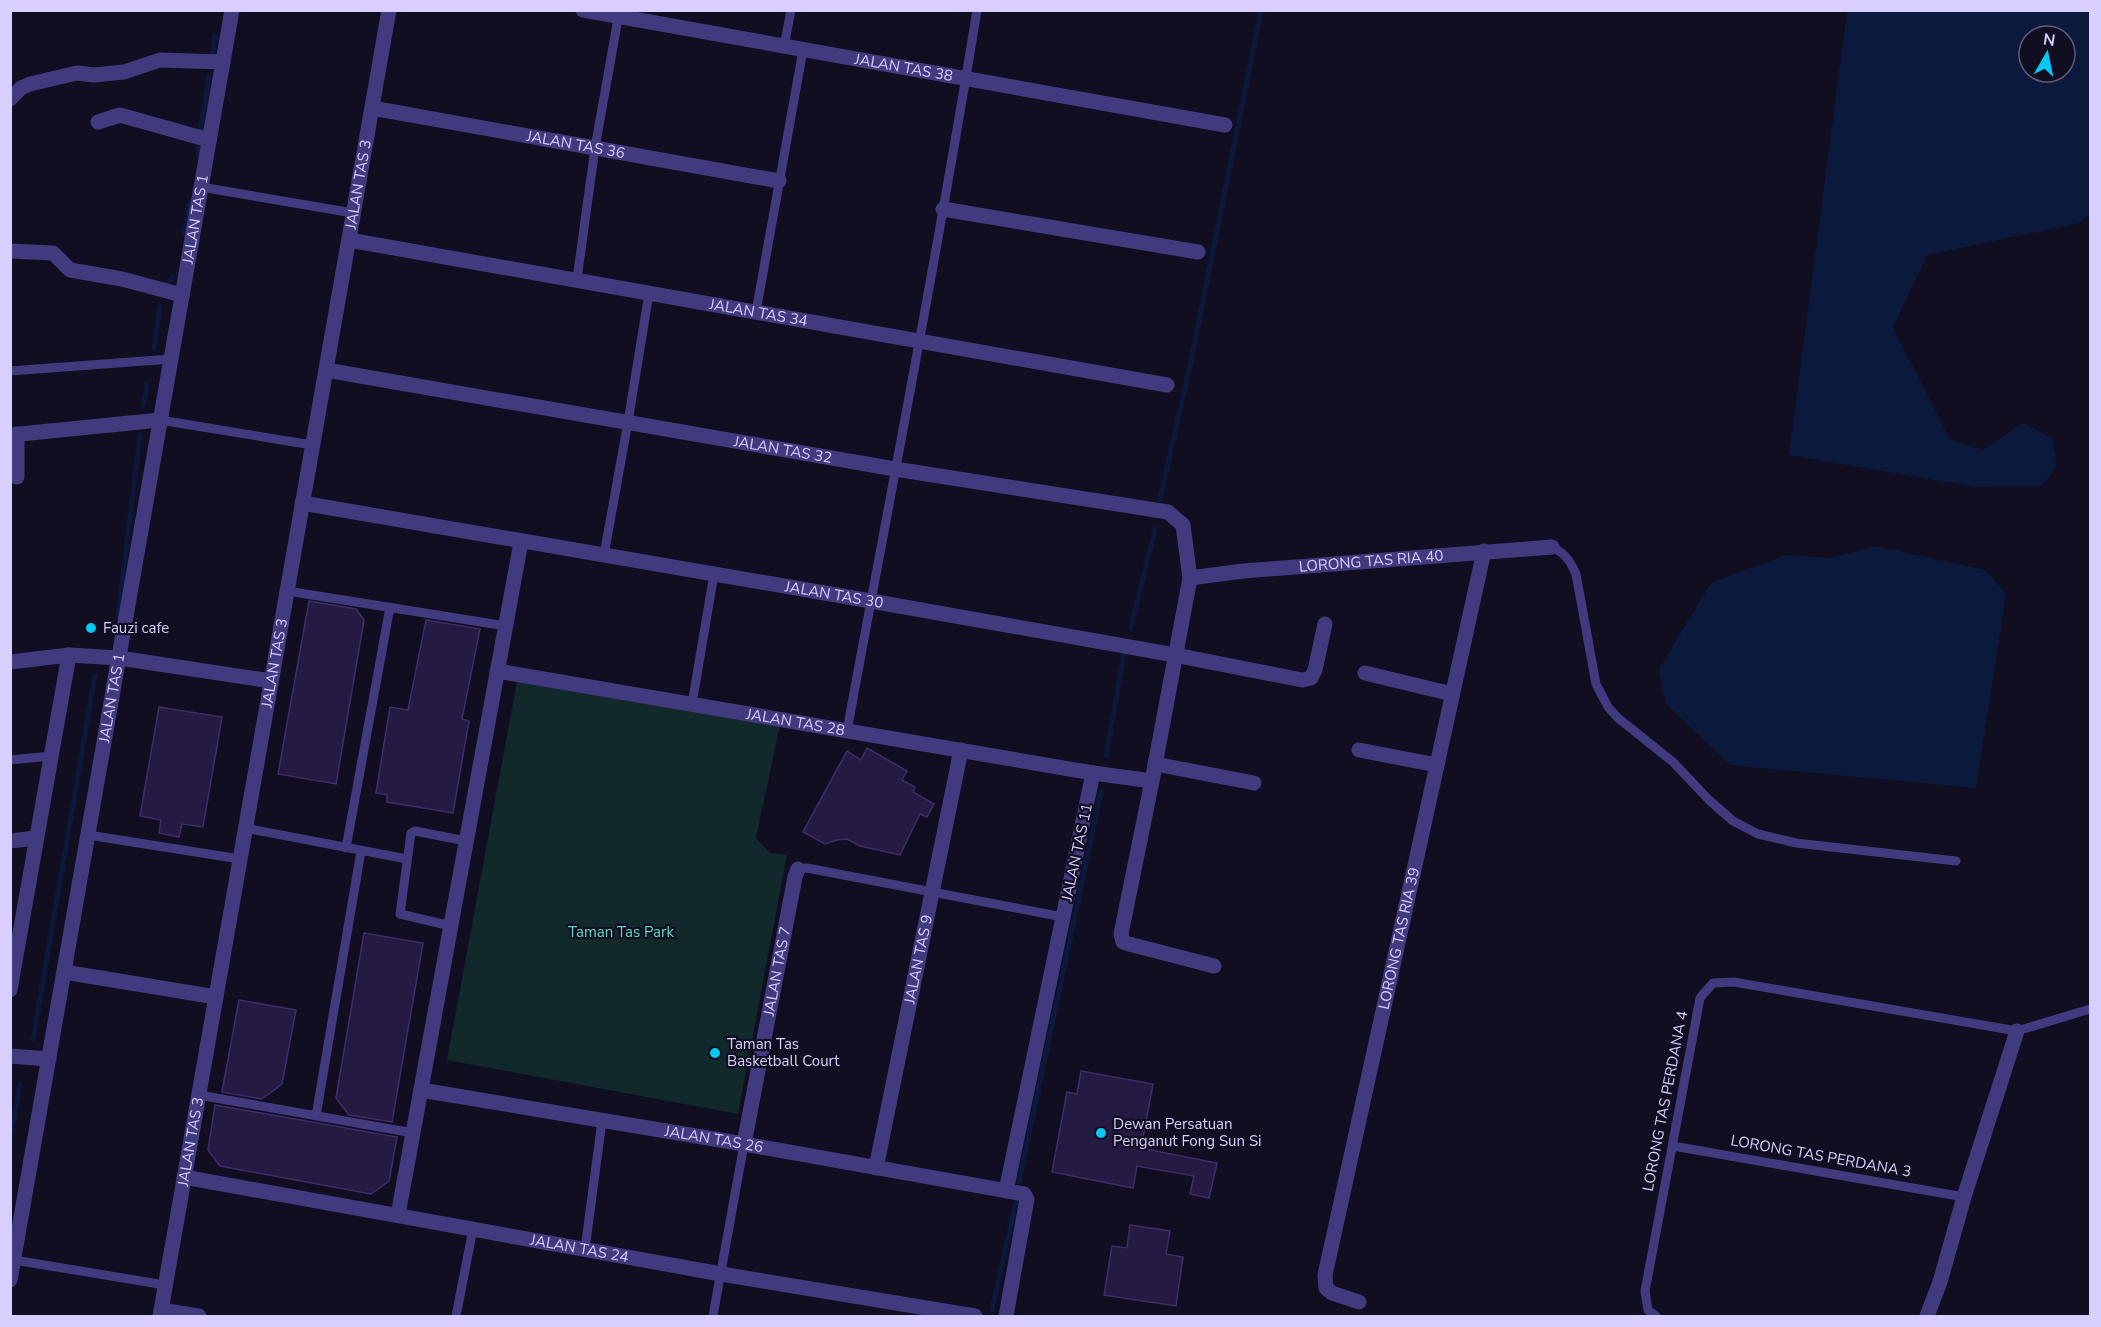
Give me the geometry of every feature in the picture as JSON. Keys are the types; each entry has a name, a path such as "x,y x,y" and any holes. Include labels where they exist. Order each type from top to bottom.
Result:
{"street":[{"name":"JALAN TAS 1","path":"10,1280 14,1260 15,1229 49,1059 232,10"},
{"name":"JALAN TAS 3","path":"160,1313 389,10"},
{"name":"JALAN TAS 38","path":"583,10 619,14 803,50 1225,125"},
{"path":"10,99 21,88 30,84 77,73 94,75 124,72 160,60 223,62"},
{"name":"JALAN TAS 36","path":"372,108 779,181"},
{"path":"98,122 120,115 209,140"},
{"path":"943,209 1198,252"},
{"name":"JALAN TAS 34","path":"349,240 1167,385"},
{"path":"10,251 53,253 70,270 122,279 182,295"},
{"name":"JALAN TAS 32","path":"326,370 895,470 1168,512 1183,525 1190,578"},
{"path":"16,477 14,434 160,420"},
{"name":"JALAN TAS 30","path":"302,503 871,601 1302,680 1311,678 1315,670 1325,624"},
{"path":"398,1215 521,542"},
{"name":"LORONG TAS RIA 40","path":"1190,578 1243,571 1552,547"},
{"name":"LORONG TAS RIA 39","path":"1359,1302 1332,1293 1326,1288 1325,1275 1484,551"},
{"path":"1190,578 1121,934 1123,942 1215,966"},
{"path":"10,990 69,655"},
{"path":"10,662 69,655 119,658 271,681"},
{"name":"JALAN TAS 28","path":"497,671 1093,773"},
{"path":"1365,674 1452,694"},
{"name":"JALAN TAS 9","path":"876,1168 961,750"},
{"path":"1359,750 1437,765"},
{"path":"1155,764 1254,783"},
{"path":"1093,773 1152,781"},
{"name":"JALAN TAS 11","path":"1006,1191 1093,773"},
{"path":"10,841 36,838"},
{"name":"JALAN TAS 7","path":"744,1144 798,869"},
{"path":"64,972 216,997"},
{"path":"1928,1317 2017,1031"},
{"path":"10,1056 49,1059"},
{"name":"JALAN TAS 26","path":"421,1090 1006,1191"},
{"name":"JALAN TAS 24","path":"184,1177 721,1274 975,1317"},
{"path":"1006,1191 1024,1194 1027,1199 1006,1317"},
{"path":"160,1313 199,1317"}],"lane":[{"path":"784,46 791,10"},
{"path":"847,731 921,341 977,10"},
{"path":"577,279 594,148 619,14"},
{"path":"756,312 803,50"},
{"path":"201,187 353,213"},
{"path":"604,555 649,293"},
{"path":"10,371 171,359"},
{"path":"160,420 312,445"},
{"path":"1552,547 1563,552 1576,574 1596,684 1608,707 1618,718 1673,762 1709,800 1733,821 1758,834 1796,843 1956,861"},
{"path":"692,704 714,574"},
{"path":"287,591 506,626"},
{"path":"346,849 390,607"},
{"path":"10,760 51,756"},
{"path":"245,828 407,859"},
{"path":"451,926 400,914 407,859 412,831 466,841"},
{"path":"88,835 240,859"},
{"path":"316,1116 361,851"},
{"path":"798,869 807,868 1063,917"},
{"name":"LORONG TAS PERDANA 4","path":"1656,1317 1648,1310 1645,1291 1700,998 1713,983 1734,982 2017,1031"},
{"path":"2017,1031 2091,1009"},
{"path":"199,1095 413,1133"},
{"path":"585,1249 602,1121"},
{"path":"713,1317 744,1144"},
{"name":"LORONG TAS PERDANA 3","path":"1673,1146 1964,1197"},
{"path":"456,1317 473,1229"},
{"path":"14,1260 165,1285"}],"green space":[{"name":"Taman Tas Park","path":"518,676 780,725 756,838 770,853 787,855 738,1114 447,1060"}],"water":[{"path":"1847,11 2090,11 2090,213 2080,223 1927,255 1893,327 1950,440 1983,450 2023,423 2052,438 2057,466 2042,486 1975,487 1789,455"},
{"path":"1875,546 1986,570 2006,595 1976,788 1730,765 1665,703 1659,669 1711,583 1786,555 1830,558"}],"building":[{"path":"309,601 356,609 364,620 336,784 278,774"},
{"path":"426,620 480,629 462,719 469,721 453,813 387,802 387,795 376,793 390,707 408,710"},
{"path":"159,707 222,717 203,827 182,824 179,837 159,833 161,820 140,816"},
{"path":"867,748 907,771 902,780 915,787 913,792 934,804 927,817 920,814 900,855 860,846 847,839 825,844 803,832 847,751 861,760"},
{"path":"364,933 423,943 392,1122 349,1115 336,1098"},
{"path":"239,1000 296,1010 282,1084 262,1099 222,1092"},
{"name":"Dewan Persatuan Penganut Fong Sun Si","path":"1081,1071 1153,1084 1141,1148 1217,1163 1209,1198 1190,1194 1194,1176 1137,1166 1133,1188 1052,1172 1067,1092 1077,1094"},
{"path":"215,1105 397,1137 389,1181 371,1194 220,1166 208,1150"},
{"path":"1130,1225 1170,1231 1166,1254 1183,1257 1176,1306 1104,1295 1112,1246 1127,1248"}],"waterway":[{"path":"1160,499 1189,371 1261,10"},
{"path":"212,56 215,36"},
{"path":"200,132 209,77"},
{"path":"198,148 200,162"},
{"path":"184,233 191,200"},
{"path":"165,287 173,277"},
{"path":"154,349 160,306"},
{"path":"143,406 147,384"},
{"path":"118,616 140,435"},
{"path":"1131,628 1155,529"},
{"path":"1106,756 1124,654"},
{"path":"33,1040 95,675"},
{"path":"1019,1182 1101,792"},
{"path":"10,1139 20,1085"},
{"path":"992,1310 1016,1202"}],"place":[{"name":"Fauzi cafe","path":"91,628"},
{"name":"Taman Tas Basketball Court","path":"715,1053"},
{"name":"Dewan Persatuan Penganut Fong Sun Si","path":"1101,1133"}]}
